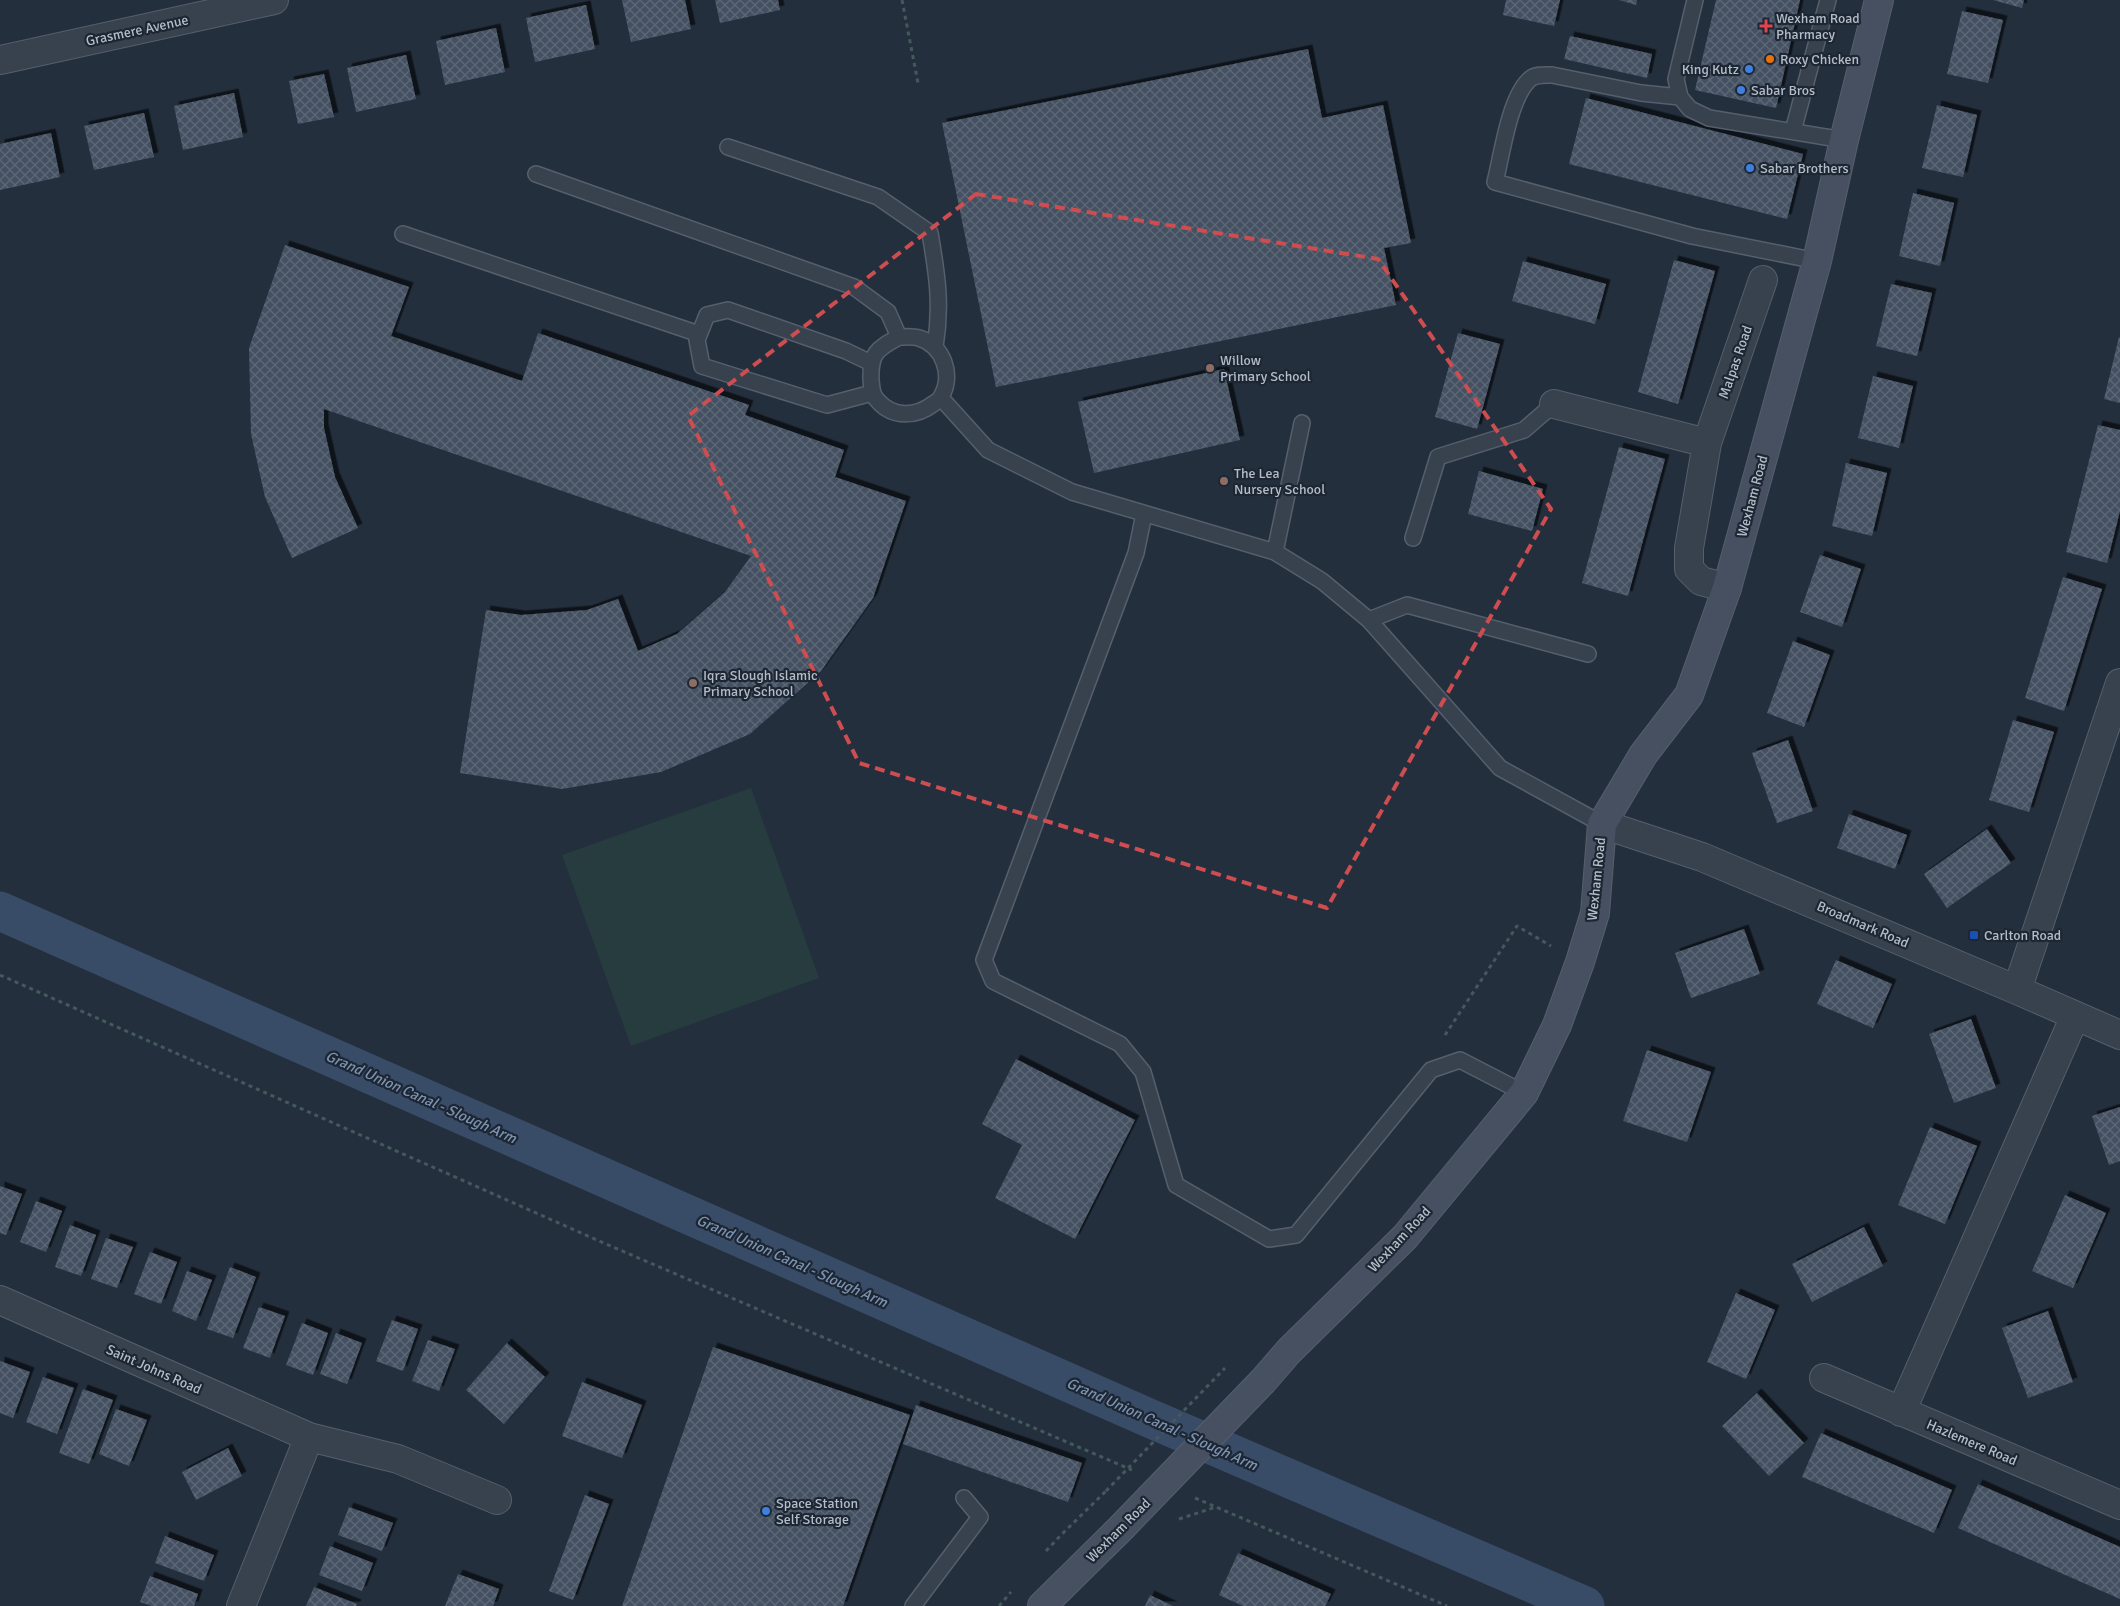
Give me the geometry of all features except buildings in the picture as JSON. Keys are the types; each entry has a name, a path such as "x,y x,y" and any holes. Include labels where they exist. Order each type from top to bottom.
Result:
{"street":[{"name":"Grasmere Avenue","path":"0,60 274,0"},
{"name":"Wexham Road","path":"1042,1606 1121,1528 1263,1381 1289,1351 1405,1237 1524,1093 1557,1025 1580,962 1595,913 1602,824 1643,755 1689,695 1727,588 1817,261 1844,140 1879,0"},
{"name":"Malpas Road","path":"1727,588 1701,581 1689,569 1689,548 1707,443 1763,280"},
{"path":"1554,404 1707,443"},
{"path":"2017,990 2120,683"},
{"name":"Broadmark Road","path":"1602,824 1702,857 2120,1035"},
{"path":"1901,1412 2075,1016"},
{"name":"Saint Johns Road","path":"0,1300 309,1437 398,1459 497,1500"},
{"name":"Hazlemere Road","path":"1824,1378 2120,1505"},
{"path":"241,1606 309,1437"}],"lane":[{"path":"1695,0 1676,79 1680,97 1690,109 1709,118 1844,140"},
{"path":"1793,131 1828,0"},
{"path":"1680,97 1641,93 1552,75 1540,75 1530,78 1516,97 1495,182 1692,236 1817,261"},
{"path":"728,147 878,197 930,233 939,287 939,326 935,347"},
{"path":"536,174 854,287 888,312 899,337"},
{"path":"403,234 699,334"},
{"path":"871,362 846,351 728,310 707,315 697,340 702,366 827,405 872,393"},
{"path":"899,337 918,338 935,347 945,362 947,380 941,398 923,412 899,415 879,403 872,393 871,362 882,346 899,337"},
{"path":"941,398 988,450 1072,492 1275,552 1322,581 1369,620 1500,768 1602,824"},
{"path":"1413,538 1438,457 1524,430 1554,404"},
{"path":"1275,552 1302,423"},
{"path":"1144,514 1136,553 984,960 993,982 1120,1044 1143,1072 1176,1185 1269,1239 1296,1235 1431,1070 1460,1060 1524,1093"},
{"path":"1369,620 1407,605 1588,654"},
{"path":"913,1606 980,1516 964,1498"}],"path":[{"path":"902,0 918,84"},
{"path":"1431,1070 1446,1033 1517,926 1556,949"},
{"path":"0,975 606,1244 1134,1471"},
{"path":"1106,1491 1225,1368"},
{"path":"1189,1495 1447,1606"}],"highlighted area":[{"path":"976,194 1378,259 1551,509 1327,908 859,763 688,416"}],"green space":[{"path":"751,788 819,978 631,1046 562,855"}],"waterway":[{"name":"Grand Union Canal - Slough Arm","path":"0,911 1149,1418 1585,1606"}],"place":[{"name":"Wexham Road Pharmacy","path":"1766,26"},
{"name":"Roxy Chicken","path":"1770,59"},
{"name":"King Kutz","path":"1749,69"},
{"name":"Sabar Bros","path":"1741,90"},
{"name":"Sabar Brothers","path":"1750,168"},
{"name":"Willow Primary School","path":"1210,368"},
{"name":"The Lea Nursery School","path":"1224,481"},
{"name":"Iqra Slough Islamic Primary School","path":"693,683"},
{"name":"Carlton Road","path":"1974,935"},
{"name":"Space Station Self Storage","path":"766,1511"}]}
